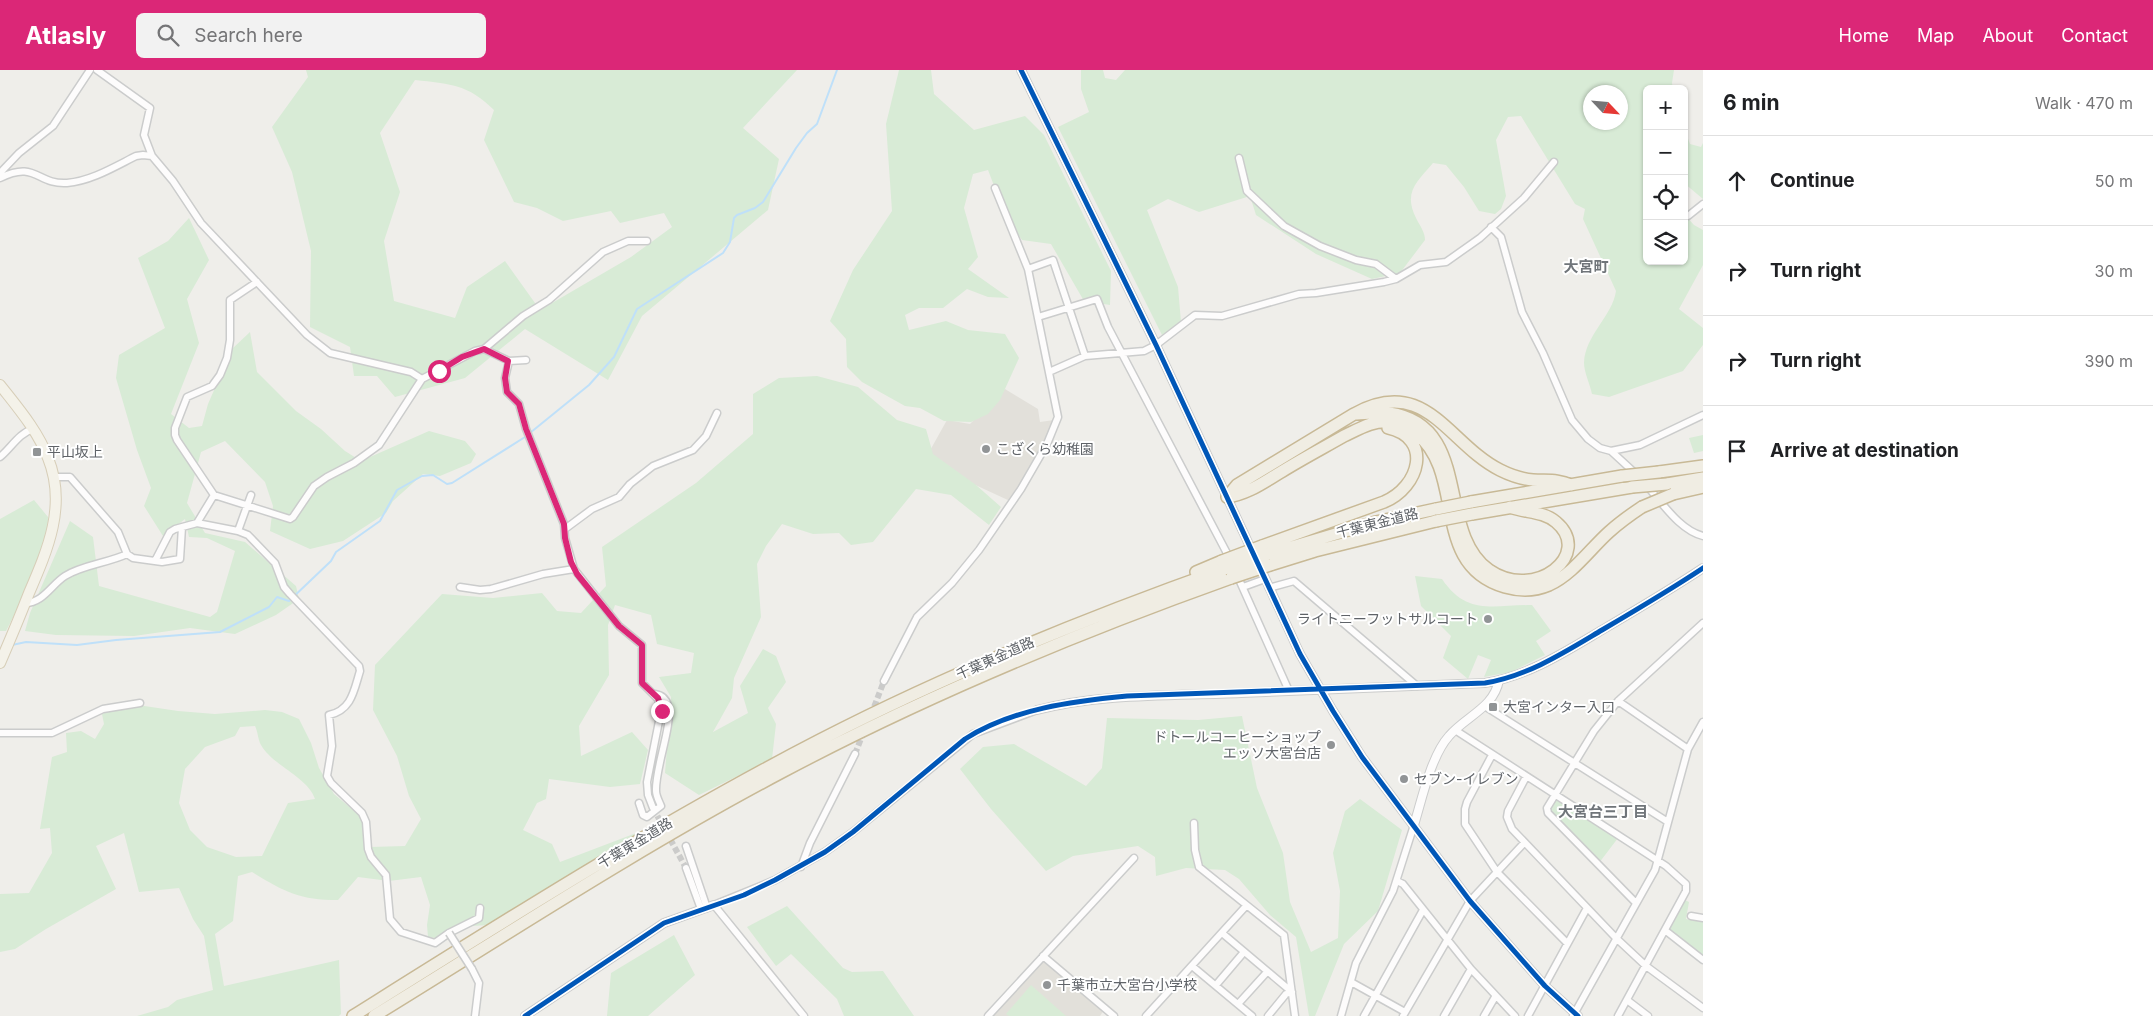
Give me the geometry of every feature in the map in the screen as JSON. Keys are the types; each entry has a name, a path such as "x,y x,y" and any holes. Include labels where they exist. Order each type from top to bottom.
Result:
{"highway":[{"path":"1227,497 1237,485 1354,414 1376,405 1395,403 1411,405 1432,414 1442,421 1478,456 1498,469 1522,478 1559,480 1571,485"},
{"path":"1354,414 1389,413 1406,418 1423,428 1436,442 1441,451 1450,474 1462,531 1477,559 1491,572 1508,580 1528,581 1544,577 1557,569 1565,556 1567,543 1565,535 1557,523 1544,515 1510,507"},
{"path":"1227,497 1242,494 1320,449 1371,423 1398,423 1414,432 1426,444 1440,470 1452,529 1461,551 1473,569 1488,581 1498,585 1529,589 1550,584 1571,569 1609,532 1670,489 1703,487"},
{"path":"1226,570 1267,555 1393,498 1409,484 1414,476 1417,458 1407,438 1394,429 1365,427"},
{"name":"千葉東金道路","path":"353,1016 680,816 812,744 897,702 1000,655 1144,598 1155,589 1226,570 1267,555 1367,524 1471,502 1622,476 1703,466"},
{"name":"千葉東金道路","path":"1267,555 1315,551 1472,514 1632,487 1670,489 1703,478"},
{"name":"千葉東金道路","path":"374,1016 651,846 782,772 910,708 987,673 1135,613 1226,570"}],"main road":[{"path":"0,385 33,429 48,457 54,476 56,499 55,523 47,551 0,663"}],"street":[{"path":"0,173 19,153 53,126 90,70"},
{"path":"97,70 150,108 144,135 152,156 174,182 197,218 307,336 330,353 411,372 422,379"},
{"path":"1022,70 1156,345 1300,654 1349,738 1470,901 1545,986 1575,1015 1655,870 1688,748 1703,722"},
{"path":"0,178 20,170 28,171 52,182 65,183 86,179 136,156 152,156"},
{"path":"1238,158 1248,191 1284,226 1320,246 1356,260 1376,264 1396,278"},
{"path":"1049,372 1085,356 1144,351 1156,345 1195,315 1222,316 1300,294 1316,293 1396,278 1420,265 1446,262 1524,198 1554,162"},
{"path":"884,681 917,617 952,583 979,550 1021,490 1047,444 1058,417 1028,269 995,188"},
{"path":"1688,216 1703,204"},
{"path":"1491,227 1501,237 1522,312 1543,353 1567,412 1588,439 1600,448 1611,451 1624,462 1684,526 1692,532 1703,536"},
{"path":"257,282 230,300 230,340 227,358 220,375 212,386 187,398 175,428 177,440 214,495 246,507 290,519 314,486 354,463 379,444 402,412 422,379 469,354 484,349 523,316 549,300 603,252 628,241 647,241"},
{"path":"1028,269 1053,260 1085,356"},
{"path":"1038,317 1070,309 1097,299 1122,354 1243,587 1289,691"},
{"path":"484,349 508,361 526,360"},
{"path":"508,361 505,378 507,392 519,404 526,429 564,529 574,569 619,626 642,645 642,683 661,704 662,711 647,782 648,795 653,808"},
{"path":"564,529 592,509 620,497 630,484 653,466 693,450 706,436 717,414"},
{"path":"1611,451 1640,445 1703,415"},
{"path":"0,457 27,431 33,429"},
{"path":"54,476 70,477 118,532 127,554 133,558 155,561 180,559 182,527"},
{"path":"196,523 214,495"},
{"path":"238,531 251,495"},
{"path":"155,561 170,532 196,523 238,531 248,535 275,563 284,587 359,666 360,671 349,703 337,713 329,714 332,746 327,776 331,783 362,813 366,822 368,849 371,857 386,875 390,919 401,932 429,942 435,942 479,918 480,908"},
{"path":"25,603 32,603 43,597 56,582 69,574 127,554"},
{"path":"525,1016 664,923 744,895 801,867 853,832 965,739 983,728 1037,710 1085,700 1127,696 1418,686 1485,683 1499,680 1543,664 1567,651 1703,568"},
{"path":"460,587 480,590 543,574 574,569"},
{"path":"1243,587 1265,579"},
{"path":"1269,588 1294,581 1418,686"},
{"path":"1636,902 1548,813 1547,808 1594,731 1618,701 1703,623"},
{"path":"1341,1016 1356,963 1390,899 1397,881 1423,793 1444,743 1455,730 1486,707 1495,694 1499,680"},
{"path":"639,803 643,815 647,817 662,806 656,794 657,778 669,714 666,700 663,696 653,694"},
{"path":"1618,701 1688,748"},
{"path":"0,733 52,732 103,709 140,703"},
{"path":"1486,707 1668,822"},
{"path":"1455,730 1658,860 1681,877 1687,887 1666,931 1618,1016"},
{"path":"801,867 810,843 855,754"},
{"path":"1492,755 1467,802 1464,816 1468,830 1497,872 1567,943"},
{"path":"1526,777 1507,817 1512,829 1524,844 1616,938 1646,966 1703,1008"},
{"path":"1194,823 1195,850 1199,867 1284,935 1295,1016"},
{"path":"1351,982 1376,995 1404,1014 1470,901 1524,844"},
{"path":"686,846 707,907"},
{"path":"988,1016 1134,858"},
{"path":"686,868 707,907 804,1016"},
{"path":"1397,881 1403,884 1447,941 1495,997 1515,1016"},
{"path":"1146,1016 1246,906"},
{"path":"1528,1016 1587,908"},
{"path":"1364,1016 1423,910"},
{"path":"1691,916 1703,918"},
{"path":"1666,931 1703,960"},
{"path":"449,933 479,983 475,1016"},
{"path":"1222,933 1292,992"},
{"path":"1216,985 1244,952"},
{"path":"1043,956 1114,1016"},
{"path":"1192,966 1252,1016"},
{"path":"1444,1016 1471,969"},
{"path":"1238,1004 1267,972"},
{"path":"1268,1016 1286,994 1292,992"},
{"path":"1484,1016 1495,997"},
{"path":"1627,1000 1648,1016"}],"shaded area":[{"name":"こざくら幼稚園","path":"1005,389 1038,409 1040,422 1054,420 1045,444 1010,501 958,477 928,454 947,420 970,424"},
{"name":"千葉市立大宮台小学校","path":"1044,960 1104,1010 1100,1016 992,1016"}],"green space":[{"path":"306,70 797,70 743,128 779,159 768,210 642,316 608,380 525,329 465,378 395,397 377,376 354,376 350,347 310,327 311,251 292,172 272,127 308,77","holes":["415,80 449,84 467,90 485,101 494,110 484,140 514,202 537,208 563,221 611,211 620,223 664,213 672,227 631,257 540,310 505,261 467,287 455,318 394,301 384,241 400,192 380,133"]},
{"path":"899,70 931,70 934,94 974,130 1025,116 1044,135 1111,271 1110,305 1084,301 1051,244 1022,240 1006,217 988,170 973,174 964,208 978,257 968,269 1009,298 988,297 967,289 943,308 919,308 905,315 909,330 946,321 968,330 1005,334 1019,358 1000,400 988,414 971,422 944,421 920,408 905,406 862,382 847,367 846,339 830,321 853,270 892,211 886,124"},
{"path":"1081,70 1103,70 1105,78 1116,80 1125,70 1674,70 1672,85 1643,85 1643,265 1688,265 1688,218 1694,225 1703,230 1703,265 1679,309 1703,328 1703,345 1683,371 1609,397 1592,394 1584,367 1585,353 1614,300 1616,291 1583,219 1585,209 1575,204 1521,116 1508,117 1496,140 1506,196 1501,209 1495,214 1479,211 1464,187 1446,165 1433,163 1417,182 1411,194 1412,209 1425,240 1400,273 1372,279 1316,254 1256,215 1250,196 1199,212 1168,199 1147,210 1178,287 1181,322 1162,335 1058,127 1089,112 1081,89"},
{"path":"1688,139 1690,144 1701,147 1703,143 1703,199 1688,186"},
{"path":"189,218 209,260 187,299 199,343 171,414 189,428 202,426 208,404 232,349 250,332 257,372 296,411 321,429 345,451 361,461 429,431 465,441 476,454 471,463 440,476 423,474 393,501 386,513 343,541 310,549 270,531 273,506 265,482 225,441 201,452 187,503 205,533 245,542 296,586 299,599 276,615 235,634 190,628 134,636 56,635 25,631 30,613 70,521 93,537 99,586 210,617 217,612 235,551 207,538 189,537 185,519 163,536 144,506 151,488 137,450 116,378 119,355 165,328 138,258 168,241"},
{"path":"817,376 858,387 897,420 926,429 933,454 976,485 1001,507 989,525 951,495 916,489 873,542 851,545 839,533 813,534 782,524 766,546 757,564 761,617 734,678 732,698 713,732 748,713 740,686 763,649 776,656 786,682 768,708 776,724 772,759 699,795 665,773 671,697 659,677 691,673 694,653 657,644 651,615 615,605 608,625 609,675 579,726 581,756 632,732 648,750 640,784 610,787 549,779 546,799 537,803 523,830 552,844 560,862 652,827 489,925 472,926 442,939 428,937 427,925 430,905 421,877 389,881 358,877 338,900 324,900 293,894 252,872 238,876 233,921 215,934 224,986 339,960 341,1014 339,1016 137,1016 168,1007 177,1000 213,990 204,936 193,919 179,888 139,892 124,833 96,846 116,889 15,949 0,952 0,894 29,893 52,853 50,828 40,829 52,757 67,752 66,733 81,731 95,739 104,724 102,714 131,704 215,714 265,710 282,712 299,719 311,743 319,768 334,794 359,815 368,833 370,847 405,846 421,819 409,796 397,756 373,710 375,665 442,594 493,598 542,593 557,611 581,613 606,586 602,547 696,483 753,434 753,394 779,378","holes":["255,726 260,743 266,752 305,784 315,799 288,803 262,856 236,857 207,847 190,830 179,803 185,769 205,747 235,736 240,727"]},
{"path":"1703,435 1703,451 1694,453 1689,438"},
{"path":"34,500 48,517 47,545 38,569 6,631 0,631 0,519"},
{"name":"ライトニーフットサルコート","path":"1415,576 1442,579 1451,591 1461,599 1482,606 1532,605 1551,631 1536,641 1545,655 1511,672 1484,677 1491,660 1478,655 1468,679 1443,658 1451,636 1421,606"},
{"path":"1242,716 1257,788 1283,853 1290,902 1311,952 1338,938 1340,891 1333,853 1345,811 1360,799 1402,830 1378,911 1344,944 1315,1016 1309,1016 1296,937 1270,915 1239,879 1225,870 1186,868 1156,876 1155,857 1138,846 1073,856 1046,871 991,809 960,769 983,747 1014,744 1086,786 1102,768 1107,718 1198,720"},
{"path":"1556,800 1618,838 1599,863 1548,811 1552,801"},
{"path":"1683,899 1689,902 1686,919 1703,922 1703,958 1670,933 1669,928"},
{"path":"787,906 843,968 852,972 883,971 914,1016 844,1016 837,999 791,954 776,966 747,927"},
{"path":"674,935 695,975 648,1016 607,1016 611,973"},
{"path":"1031,985 1066,1016 1009,1016 1006,1014"}],"waterway":[{"path":"12,645 26,642 77,645 220,632 269,607 277,597 289,601 331,561 336,552 380,521 397,490 422,476 433,475 447,484 452,483 525,437 589,385 614,357 637,309 723,253 730,242 734,218 763,202 796,148 807,133 817,124 837,70"}],"tunnel":[{"path":"871,715 884,681"},
{"path":"855,754 864,731"},
{"path":"653,808 686,868"}],"cycle path":[{"path":"1021,70 1156,345 1300,654 1333,711 1362,757 1470,901 1545,986 1578,1016"},
{"path":"525,1016 664,923 744,895 825,852 853,832 965,739 1003,720 1043,708 1127,696 1485,683 1501,680 1531,669 1560,655 1703,568"}],"place":[{"name":"こざくら幼稚園","path":"986,449"},
{"name":"平山坂上","path":"37,452"},
{"name":"ライトニーフットサルコート","path":"1488,619"},
{"name":"大宮インター入口","path":"1493,707"},
{"name":"ドトールコーヒーショップ エッソ大宮台店","path":"1331,745"},
{"name":"セブン-イレブン","path":"1404,779"},
{"name":"千葉市立大宮台小学校","path":"1047,985"}],"district":[{"name":"大宮町","path":"1586,267"},
{"name":"大宮台三丁目","path":"1603,812"}],"route":[{"path":"439,371 462,357 484,349 508,361 505,378 507,392 519,404 526,429 564,524 565,538 574,569 619,626 642,645 642,683 645,688 658,698 662,711"}]}
